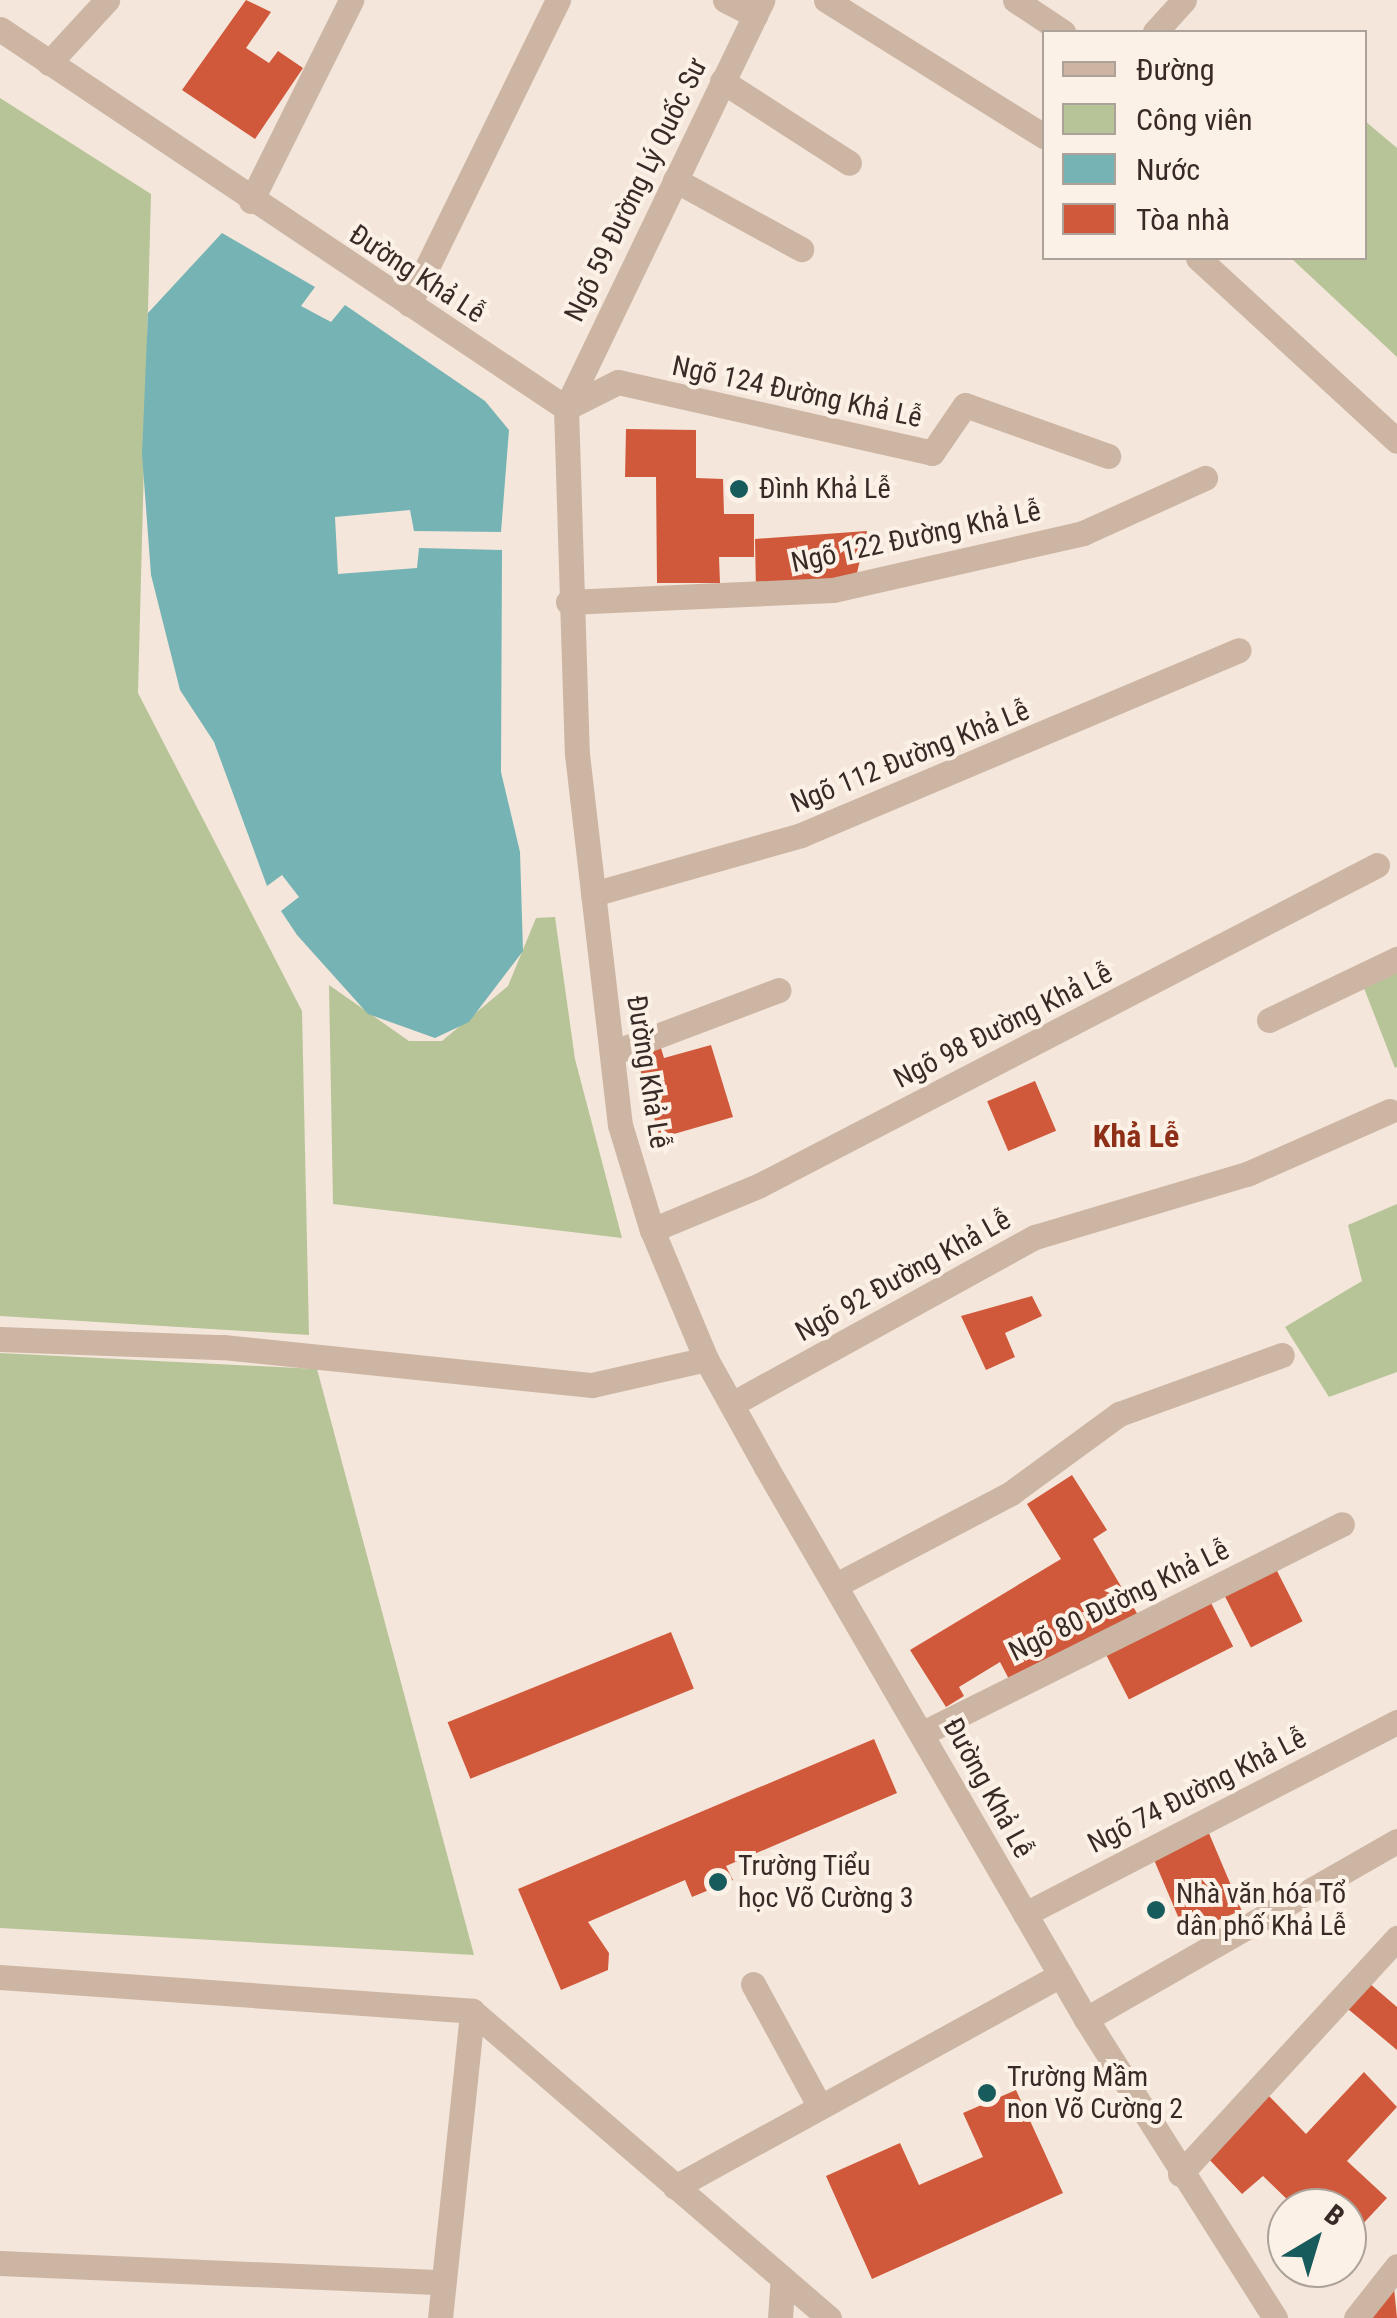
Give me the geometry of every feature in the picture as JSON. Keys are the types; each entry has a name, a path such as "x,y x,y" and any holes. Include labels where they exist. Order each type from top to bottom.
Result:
{"street":[{"path":"49,62 108,0"},
{"path":"251,201 351,0"},
{"path":"408,304 558,0"},
{"path":"725,0 758,8"},
{"path":"826,0 1042,135"},
{"path":"1016,0 1060,30"},
{"path":"1155,30 1172,4"},
{"name":"Ngõ 59 Đường Lý Quốc Sư","path":"566,408 758,8"},
{"name":"Đường Khả Lễ","path":"0,29 251,201 566,408 568,602 594,894 620,1125 652,1230 706,1359 1086,2020 1180,2174 1275,2318"},
{"path":"722,82 849,163"},
{"path":"674,180 801,249"},
{"path":"1200,260 1397,441"},
{"name":"Ngõ 124 Đường Khả Lễ","path":"566,408 618,382 932,452 965,405 1108,456"},
{"name":"Ngõ 122 Đường Khả Lễ","path":"568,602 833,590 1083,533 1205,478"},
{"name":"Ngõ 112 Đường Khả Lễ","path":"594,894 801,835 1239,650"},
{"name":"Ngõ 98 Đường Khả Lễ","path":"652,1230 760,1185 1377,864"},
{"path":"1268,1020 1397,959"},
{"path":"612,1054 779,990"},
{"name":"Ngõ 92 Đường Khả Lễ","path":"732,1404 1035,1237 1247,1174 1390,1111"},
{"path":"0,1338 223,1346 592,1385 706,1359"},
{"path":"836,1585 1011,1493 1120,1414 1282,1355"},
{"name":"Ngõ 80 Đường Khả Lễ","path":"923,1733 1342,1524"},
{"name":"Ngõ 74 Đường Khả Lễ","path":"1025,1914 1397,1722"},
{"path":"1086,2020 1397,1841"},
{"path":"1180,2174 1397,1938"},
{"path":"675,2186 1060,1975"},
{"path":"0,1977 472,2011 829,2318"},
{"path":"753,1984 820,2107"},
{"path":"440,2318 472,2011"},
{"path":"0,2263 442,2282"},
{"path":"1356,2318 1397,2266"},
{"path":"780,2318 783,2279"}],"green space":[{"path":"0,98 151,194 138,693 302,1011 309,1335 0,1316"},
{"path":"1367,123 1397,148 1397,357 1293,260 1367,260"},
{"path":"555,917 575,1059 622,1238 333,1204 329,985 409,1041 442,1041 508,986 536,918"},
{"path":"1397,968 1397,1067 1395,1068 1362,983"},
{"path":"1397,1204 1397,1372 1329,1397 1285,1327 1362,1281 1348,1225"},
{"path":"0,1353 317,1369 474,1955 0,1928"}],"water":[{"path":"222,233 315,287 301,306 331,322 345,305 485,401 509,430 501,532 414,531 410,510 335,517 338,574 417,568 419,548 502,550 501,772 520,852 523,951 469,1022 435,1038 368,1014 297,935 281,911 299,897 282,875 267,886 214,742 180,690 151,575 142,454 148,313"}],"building":[{"path":"246,0 271,12 246,48 269,63 278,51 303,68 255,139 182,90"},
{"path":"626,429 696,430 696,478 723,479 724,514 754,514 754,557 719,557 720,583 657,583 656,477 625,477"},
{"path":"867,531 856,577 756,591 755,539"},
{"path":"660,1045 664,1058 711,1045 733,1117 660,1138 635,1052"},
{"path":"1035,1081 1056,1131 1008,1151 987,1101"},
{"path":"1032,1296 1042,1316 1005,1333 1015,1357 986,1370 961,1316"},
{"path":"1072,1475 1107,1530 1093,1539 1138,1615 1011,1683 1000,1662 959,1687 964,1696 946,1707 910,1650 1061,1559 1027,1504"},
{"path":"1274,1565 1303,1621 1251,1647 1222,1591"},
{"path":"1210,1601 1233,1646 1129,1700 1106,1654"},
{"path":"671,1632 694,1689 470,1779 448,1722"},
{"path":"874,1739 897,1793 726,1866 733,1880 692,1897 685,1880 588,1922 609,1953 608,1970 561,1990 518,1889"},
{"path":"1208,1831 1242,1910 1185,1934 1152,1855"},
{"path":"1369,1983 1397,2007 1397,2050 1348,2009"},
{"path":"1364,2072 1397,2107 1347,2161 1387,2198 1367,2219 1367,2188 1275,2188 1263,2176 1242,2194 1206,2156 1269,2096 1306,2134"},
{"path":"1016,2090 1063,2193 872,2279 826,2176 900,2143 919,2185 983,2157 963,2113"},
{"path":"1394,2288 1397,2318 1370,2318"}],"place":[{"name":"Đình Khả Lễ","path":"739,489"},
{"name":"Trường Tiểu học Võ Cường 3","path":"718,1882"},
{"name":"Nhà văn hóa Tổ dân phố Khả Lễ","path":"1156,1910"},
{"name":"Trường Mầm non Võ Cường 2","path":"987,2093"}],"district":[{"name":"Khả Lễ","path":"1136,1136"}]}
